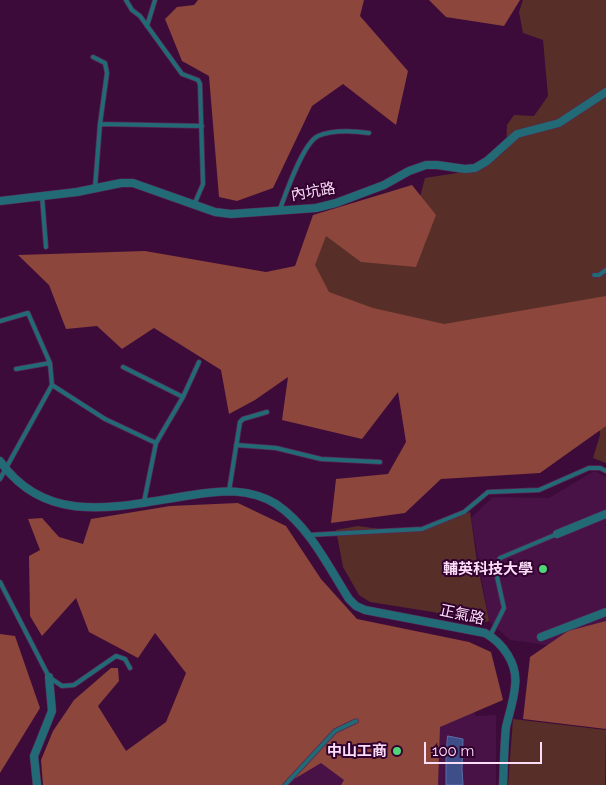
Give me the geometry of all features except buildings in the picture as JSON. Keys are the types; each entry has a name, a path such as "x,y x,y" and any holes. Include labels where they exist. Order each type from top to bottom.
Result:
{"street":[{"name":"內坑路","path":"0,201 95,188 121,182 133,183 215,212 231,214 316,208 336,203 384,185 409,171 426,165 466,169 475,168 487,161 517,134 559,123 606,92"},
{"path":"0,461 6,469 33,492 52,502 98,508 237,490 274,503 290,515 308,535"},
{"path":"557,534 606,514"},
{"name":"正氣路","path":"308,535 349,599 356,606 365,610 485,633 495,639 505,650 514,669 516,684 506,728 503,785"},
{"path":"541,637 606,612"},
{"path":"37,785 34,756 52,711 49,677"}],"lane":[{"path":"126,0 132,10 140,16 182,74 198,80 200,84 203,184 194,205"},
{"path":"147,26 155,0"},
{"path":"93,56 105,63 107,73 100,124 95,188"},
{"path":"100,124 202,126"},
{"path":"279,211 303,153 317,136 352,131 369,133"},
{"path":"42,196 46,247"},
{"path":"594,275 599,275 606,270"},
{"path":"0,321 28,313 50,363 52,385 0,478"},
{"path":"144,502 156,443 183,397 199,362"},
{"path":"16,369 50,363"},
{"path":"123,367 183,397"},
{"path":"52,385 105,419 156,443"},
{"path":"229,491 240,422 243,419 267,412"},
{"path":"236,445 276,448 321,459 380,462"},
{"path":"308,535 422,529 464,512 488,492 539,490 589,468 600,468 606,471"},
{"path":"490,636 504,608 495,568 500,558 557,534"},
{"path":"0,582 49,677 62,686 74,685 116,656 125,659 130,668"},
{"path":"285,785 335,731 356,721"}],"shaded area":[{"path":"198,0 364,0 360,16 408,71 396,125 343,84 312,106 273,188 237,201 219,197 209,76 182,61 165,19 177,7 194,5"},
{"path":"429,0 520,0 504,26 446,17"},
{"path":"523,0 606,0 606,463 593,458 600,435 597,395 339,332 308,261 321,225 413,223 425,178 457,173 465,166 493,161 506,150 507,125 514,115 534,116 548,96 543,40 523,33 519,12"},
{"path":"412,185 436,215 416,267 361,262 326,236 315,265 329,292 373,308 444,324 606,296 606,426 540,473 441,479 405,513 331,523 336,479 388,474 406,442 398,392 362,439 282,420 288,377 255,400 229,414 221,370 154,328 122,349 97,326 66,329 49,285 18,255 145,251 266,272 295,266 313,215"},
{"name":"輔英科技大學","path":"594,471 606,477 606,659 577,649 510,640 489,621 471,518 493,497 549,498"},
{"path":"238,503 286,526 321,579 357,619 469,642 491,652 503,700 440,727 438,785 341,785 344,780 321,763 284,785 43,785 41,760 53,731 74,700 111,668 118,668 119,681 98,706 126,751 166,722 186,673 155,633 138,658 89,632 76,598 42,636 30,616 29,556 40,550 28,519 42,518 59,537 83,544 91,519 170,506"},
{"path":"470,512 477,562 489,621 482,623 433,612 370,602 359,595 343,567 336,530 358,526 387,530 426,529"},
{"path":"606,621 606,729 523,719 530,657 568,631"},
{"path":"0,634 15,636 40,708 0,773"},
{"name":"中山工商","path":"462,684 476,716 496,715 496,785 264,785"},
{"path":"513,719 606,730 605,785 508,785"}],"place":[{"name":"輔英科技大學","path":"543,569"},
{"name":"中山工商","path":"397,751"}]}
